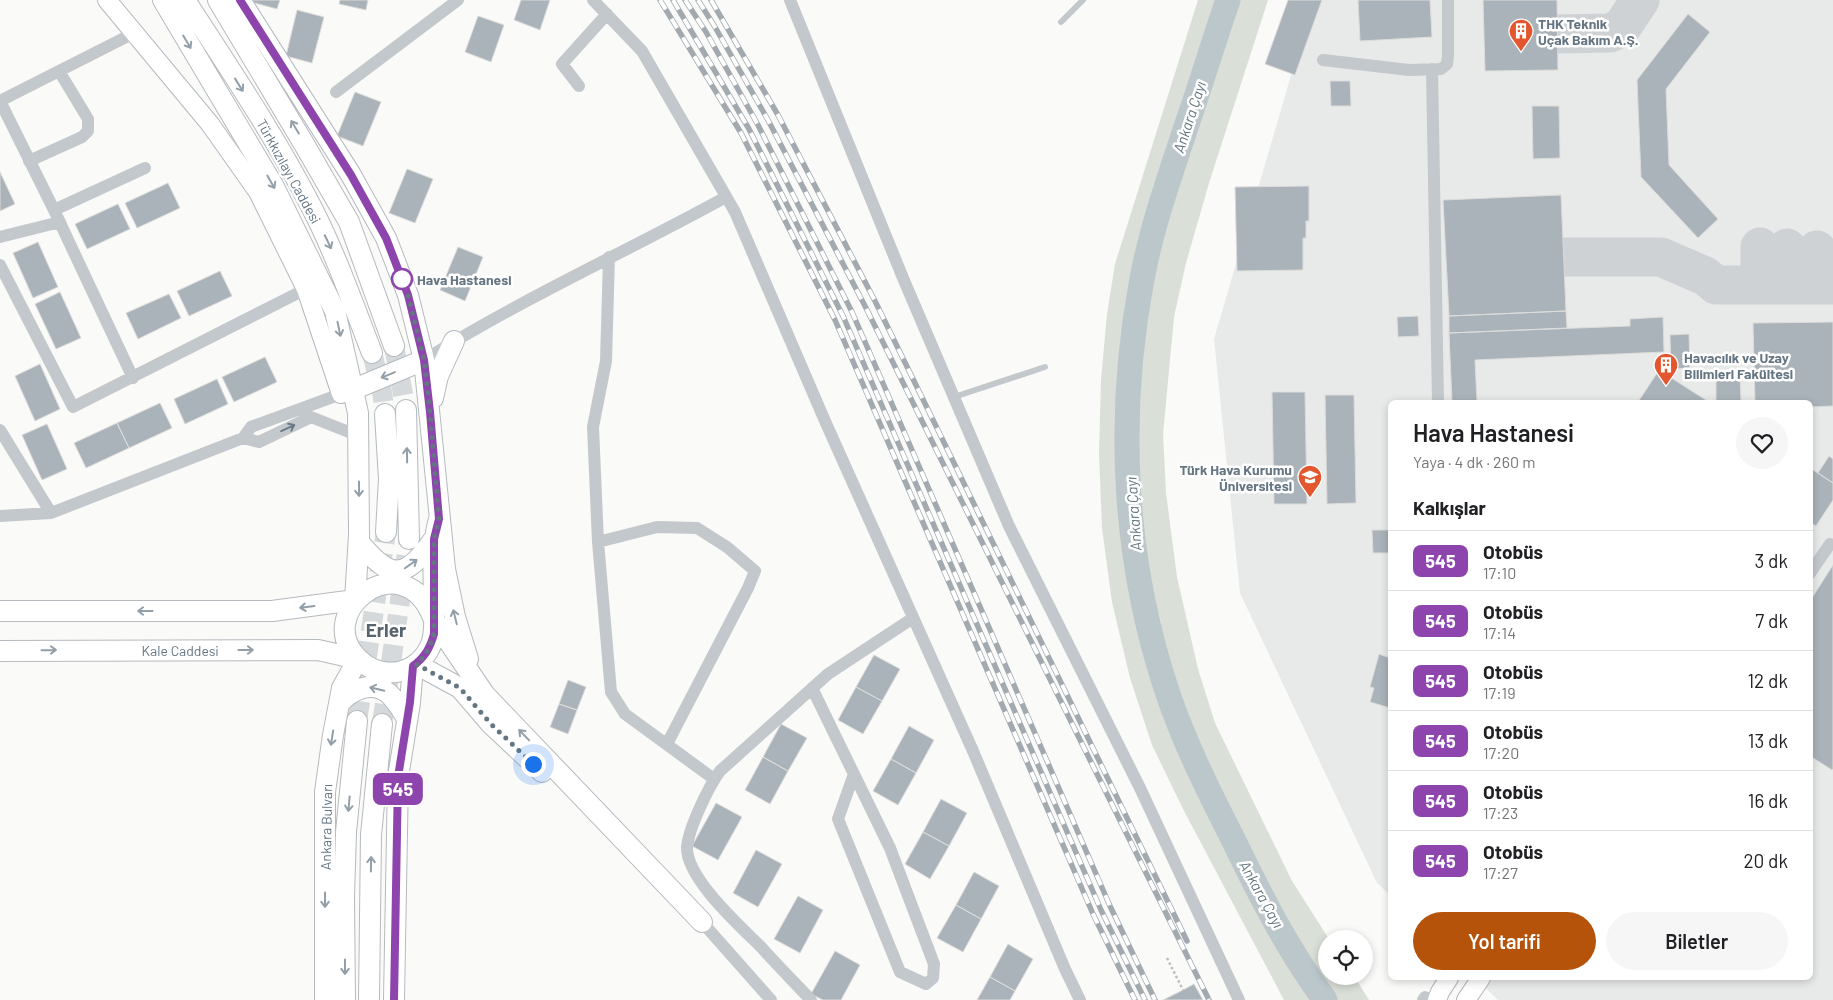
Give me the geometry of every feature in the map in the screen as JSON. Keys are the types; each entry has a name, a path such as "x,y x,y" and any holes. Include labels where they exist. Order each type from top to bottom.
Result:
{"main road":[{"path":"163,0 273,185 336,311 346,392 358,413 359,542 356,600"},
{"name":"Türkkızılayı Caddesi","path":"185,0 271,137 312,208 342,272 372,353"},
{"name":"Türkkızılayı Caddesi","path":"218,0 348,222 394,346"},
{"path":"240,0 351,175 386,238 408,295 424,360 445,569 455,617 466,654 485,695"},
{"path":"430,412 438,376 454,341"},
{"path":"346,392 424,360"},
{"path":"406,410 409,539"},
{"path":"385,414 389,479 386,532"},
{"path":"439,519 434,539 434,620 434,634 430,647 422,658 414,665 402,671 390,673 378,671 367,667 358,659 348,644 346,635 347,616 356,600 366,590 380,585 394,584 408,588 420,596 429,607 434,620 485,695 702,922"},
{"path":"359,542 372,558 388,569 399,571 411,567 422,556 434,539"},
{"path":"0,611 272,611 356,600"},
{"name":"Kale Caddesi","path":"0,651 318,650 358,659"},
{"name":"Ankara Bulvarı","path":"325,1000 326,792 332,735 342,688 358,659"},
{"path":"414,665 460,688 491,724 702,922"},
{"path":"394,1000 398,777 409,711 414,665"},
{"path":"339,704 353,691 366,687 376,688 389,694 398,705 409,711"},
{"name":"Ankara Bulvarı","path":"345,1000 344,896 346,832 357,721"},
{"path":"369,1000 371,835 382,724"}],"street":[{"path":"0,516 51,513 243,438 251,428 346,392 306,289 258,192 210,124 107,0"},
{"path":"336,92 458,0"},
{"path":"593,0 642,50 735,212 825,421 973,751 1065,969 1080,1000"},
{"path":"790,0 902,278 1009,526 1140,788 1239,1000"},
{"path":"1323,60 1408,70 1440,69 1447,64 1448,56 1448,0"},
{"path":"579,86 562,64 606,14"},
{"path":"133,378 60,222 0,101 134,33"},
{"path":"1432,69 1438,400"},
{"path":"29,160 82,137 88,131 88,119 59,71"},
{"path":"54,210 145,168"},
{"path":"424,360 454,341 609,257 726,197"},
{"path":"0,237 60,222"},
{"path":"609,257 606,360 593,426 598,542 611,692 624,714 714,779"},
{"path":"0,265 73,407 306,289"},
{"path":"243,438 259,442 311,418 359,436"},
{"path":"0,430 51,513"},
{"path":"598,542 657,527 697,528 727,547 755,571 667,744"},
{"path":"1813,570 1830,544"},
{"path":"810,1000 713,898 691,866 687,848 709,786 720,771 828,674 913,618"},
{"path":"812,688 854,774 890,848 934,964 933,978 926,984 900,972 838,820 854,774"},
{"path":"702,922 771,1000"},
{"path":"1437,1000 1448,980"},
{"path":"1466,1000 1479,980"},
{"path":"1423,1000 1425,997 1431,1000"}],"lane":[{"path":"1060,22 1083,0"},
{"path":"954,397 1045,367"}],"path":[{"path":"1167,958 1183,990"}],"shaded area":[{"path":"1198,0 1268,0 1209,183 1186,263 1174,317 1163,434 1166,493 1177,577 1198,669 1215,723 1292,881 1323,930 1318,930 1318,985 1360,985 1369,1000 1284,1000 1183,809 1152,745 1130,678 1112,602 1102,528 1099,454 1101,380 1107,314 1115,264"},
{"name":"Türk Hava Kurumu Üniversitesi","path":"1313,0 1833,0 1833,1000 1498,1000 1477,980 1813,980 1813,400 1388,400 1388,893 1377,883 1240,593 1214,339"}],"building":[{"path":"251,0 280,0 277,9 251,2"},
{"path":"340,0 368,0 366,10 339,4"},
{"path":"521,0 550,0 540,30 514,20"},
{"path":"1288,0 1322,0 1295,75 1265,64"},
{"path":"1358,0 1430,0 1432,37 1360,41"},
{"name":"THK Teknik Uçak Bakım A.Ş.","path":"1483,0 1557,0 1558,70 1485,71"},
{"path":"297,10 324,17 312,63 286,56"},
{"path":"1688,14 1710,32 1666,89 1669,165 1718,219 1698,238 1641,177 1637,80"},
{"path":"478,16 504,25 491,62 465,52"},
{"path":"1330,81 1350,81 1351,106 1331,106"},
{"path":"355,92 381,102 363,146 337,136"},
{"path":"1532,106 1559,106 1560,158 1533,159"},
{"path":"407,169 433,179 415,223 389,213"},
{"path":"0,172 15,204 0,211"},
{"path":"168,183 180,208 137,228 125,203"},
{"path":"1309,186 1309,221 1306,221 1306,238 1303,238 1303,270 1237,271 1235,187"},
{"path":"1561,195 1566,311 1449,316 1443,200"},
{"path":"118,204 130,229 87,249 75,224"},
{"path":"38,242 58,287 33,298 13,253"},
{"path":"458,247 483,257 465,301 440,290"},
{"path":"220,271 232,296 189,316 177,291"},
{"path":"60,292 81,338 56,349 35,304"},
{"path":"169,294 181,318 138,339 126,313"},
{"path":"1566,311 1567,328 1449,333 1449,316"},
{"path":"1418,316 1419,336 1398,337 1397,317"},
{"path":"1663,317 1664,352 1475,360 1477,400 1452,400 1449,333 1630,326 1630,319"},
{"path":"1833,322 1833,406 1813,407 1813,400 1755,400 1753,323"},
{"path":"1689,334 1690,368 1671,369 1670,335"},
{"path":"265,357 277,382 234,402 222,377"},
{"path":"40,364 60,409 35,421 15,376"},
{"name":"Havacılık ve Uzay Bilimleri Fakültesi","path":"1659,370 1706,400 1639,400"},
{"path":"1740,377 1741,400 1716,400 1716,378"},
{"path":"217,379 228,404 185,424 174,399"},
{"path":"1272,392 1305,392 1307,504 1274,504"},
{"path":"1325,395 1354,395 1356,503 1327,504"},
{"path":"160,403 172,428 129,448 117,423"},
{"path":"117,423 129,448 86,468 74,443"},
{"path":"47,424 67,469 42,480 22,435"},
{"path":"1829,456 1833,459 1833,483 1818,473"},
{"path":"1813,470 1833,483 1833,500 1816,526 1813,524"},
{"path":"1372,530 1388,530 1388,553 1373,553"},
{"path":"1833,565 1832,770 1813,758 1813,596"},
{"path":"1379,654 1388,657 1388,707 1370,702 1374,688 1370,687"},
{"path":"874,655 900,669 882,701 856,687"},
{"path":"568,680 586,687 577,710 559,704"},
{"path":"856,687 882,701 863,734 838,720"},
{"path":"559,704 577,710 568,734 550,727"},
{"path":"781,724 807,738 788,771 763,757"},
{"path":"909,726 934,740 916,773 891,759"},
{"path":"763,757 788,771 770,804 745,790"},
{"path":"891,759 916,773 898,805 873,791"},
{"path":"941,799 967,813 949,846 923,832"},
{"path":"716,803 742,817 718,860 692,846"},
{"path":"923,832 949,846 930,879 905,864"},
{"path":"756,850 782,864 758,907 733,893"},
{"path":"974,872 999,886 981,919 956,905"},
{"path":"798,896 823,910 800,953 774,939"},
{"path":"956,905 981,919 963,952 937,938"},
{"path":"1008,944 1033,959 1015,991 990,977"},
{"path":"835,951 860,965 841,1000 823,1000 811,994"},
{"path":"990,977 1015,991 1010,1000 977,1000"},
{"path":"1194,984 1203,1000 1163,1000 1183,990"}],"waterway":[{"name":"Ankara Çayı","path":"1228,0 1162,199 1142,279 1134,331 1127,435 1128,488 1133,540 1141,592 1153,644 1168,694 1182,731 1206,786 1264,901 1299,962 1325,1000"}],"taxiway":[{"path":"1557,34 1610,33 1622,27 1640,0"},
{"path":"1760,247 1760,274 1769,285"},
{"path":"1787,248 1788,275 1795,285"},
{"path":"1817,250 1818,276 1826,285"},
{"path":"1564,257 1661,257 1705,276 1716,285 1833,285"}],"tunnel":[{"path":"394,346 406,410"},
{"path":"372,353 382,392 385,414"},
{"path":"357,721 386,532"},
{"path":"382,724 409,539"}],"railway":[{"path":"660,0 741,133 835,320 1093,914 1135,1000"},
{"path":"673,0 749,129 843,316 1101,910 1145,1000"},
{"path":"685,0 706,32 758,125 852,312 1110,906 1155,1000"},
{"path":"698,0 768,120 865,306 1209,1000"},
{"path":"711,0 778,115 875,301 1187,941"}],"bus line":[{"name":"545","path":"240,0 351,175 386,238 408,295 424,360 439,519 434,539 434,634 430,647 413,666 410,702 398,777 394,1000"}],"place":[{"name":"THK Teknik Uçak Bakım A.Ş.","path":"1521,52"},
{"name":"Hava Hastanesi","path":"402,279"},
{"name":"Havacılık ve Uzay Bilimleri Fakültesi","path":"1666,386"},
{"name":"Türk Hava Kurumu Üniversitesi","path":"1310,498"}],"district":[{"name":"Erler","path":"386,629"}],"route":[{"path":"402,279 408,295 424,360 439,519 434,539 434,634 430,647 416,664 460,688 491,724 533,764"}]}
